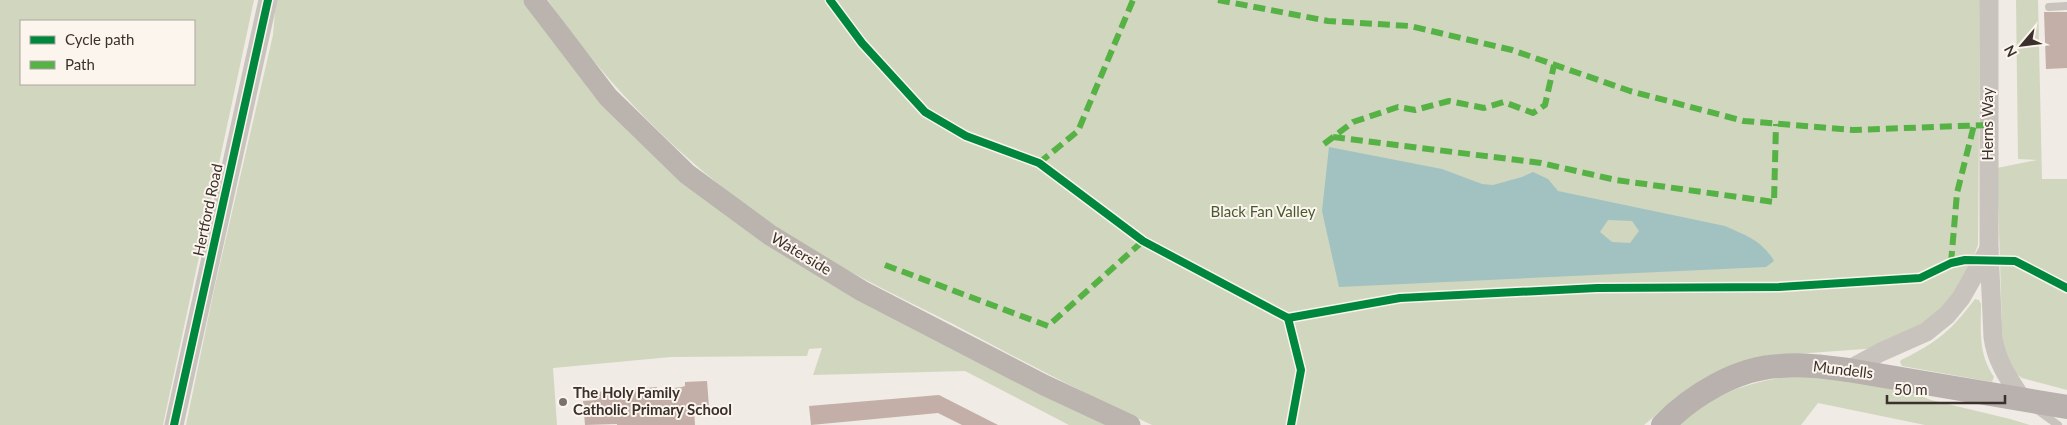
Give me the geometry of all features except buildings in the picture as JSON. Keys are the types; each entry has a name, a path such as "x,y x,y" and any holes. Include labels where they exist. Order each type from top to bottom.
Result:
{"main road":[{"name":"Waterside","path":"534,0 608,96 687,174 770,235 862,291 1044,385 1130,425"},
{"name":"Mundells","path":"1663,425 1691,401 1721,383 1752,371 1778,366 1804,365 1848,370 2067,407"}],"street":[{"name":"Hertford Road","path":"174,425 268,0"},
{"name":"Herns Way","path":"1989,0 1989,249 1995,351 2000,364 2022,399"},
{"name":"Herns Way","path":"1848,370 1926,332 1947,315 1961,298 1989,249"}],"lane":[{"path":"2048,7 2067,6"},
{"path":"2022,399 2058,425"}],"green space":[{"path":"0,0 254,0 163,425 0,425"},
{"path":"276,0 527,0 669,166 1109,425 1069,425 965,371 813,375 822,348 809,349 807,356 671,357 553,368 557,425 186,425 214,290 273,35"},
{"name":"Black Fan Valley","path":"548,0 1980,0 1978,245 1970,267 1943,311 1920,329 1878,348 1766,356 1675,399 1644,425 1152,425 1077,389 854,274 815,252 760,216 692,162 629,101 573,35"},
{"path":"2016,0 2038,0 2042,179 2067,179 2067,390 2022,378 2011,370 2003,357 1997,168 2037,160 2018,159"},
{"path":"1975,299 1979,300 1981,304 1983,351 1994,377 1992,382 1902,366 1901,360 1924,348 1945,333"},
{"path":"1796,375 1896,386 1931,400 2030,425 1925,425 1818,403 1801,425 1676,425 1705,404 1732,391 1761,382"}],"water":[{"path":"1329,147 1442,169 1482,184 1493,185 1533,172 1548,179 1558,191 1725,226 1765,248 1774,261 1766,267 1339,287 1322,211","holes":["1608,220 1632,221 1639,231 1630,243 1612,242 1600,232"]}],"marked path":[{"path":"1039,163 1078,131 1133,0"},
{"path":"1218,0 1328,21 1410,26 1512,50 1630,91 1744,121 1853,130 1988,125"},
{"path":"1324,144 1353,122 1398,107 1415,110 1449,101 1484,108 1504,102 1533,113 1545,105 1554,65"},
{"path":"1333,137 1541,163 1616,180 1774,202 1776,124"},
{"path":"1951,263 1957,193 1974,125"},
{"path":"885,265 1048,326 1143,241"}],"cycle path":[{"path":"174,425 268,0"},
{"path":"830,0 862,43 925,112 966,136 1039,163 1143,241 1288,318 1400,298 1597,288 1779,287 1920,278 1951,263 1965,260 2015,261 2067,288"},
{"path":"1288,318 1301,370 1291,425"}],"place":[{"name":"The Holy Family Catholic Primary School","path":"563,402"}]}
